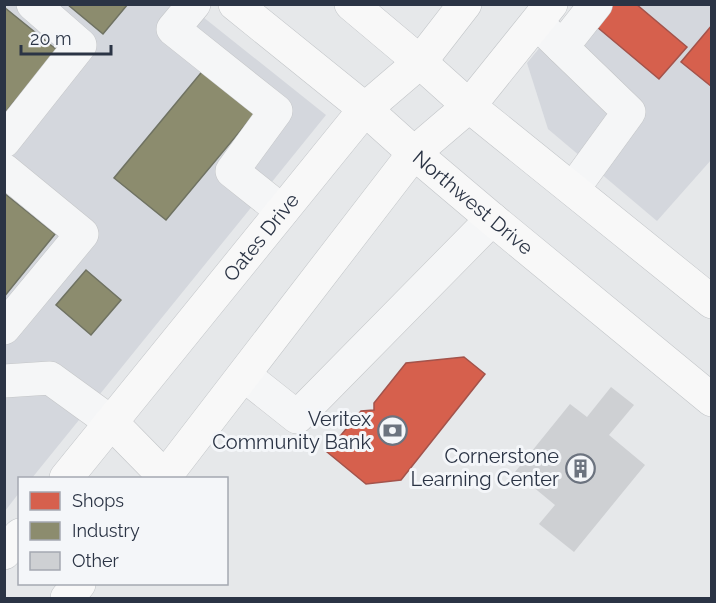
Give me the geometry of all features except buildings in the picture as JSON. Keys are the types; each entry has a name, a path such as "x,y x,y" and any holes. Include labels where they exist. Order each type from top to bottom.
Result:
{"main road":[{"name":"Northwest Drive","path":"236,4 365,109 492,219 711,400"},
{"path":"351,4 470,106 711,302"},
{"name":"Oates Drive","path":"67,477 365,109 420,62 465,4"},
{"path":"165,477 414,153 470,106 544,14"},
{"path":"112,423 163,477"},
{"path":"4,553 18,537"},
{"path":"67,598 78,585"}],"lane":[{"path":"4,141 80,45 33,4"},
{"path":"194,4 173,29 276,111 232,171 282,211"},
{"path":"562,47 596,4"},
{"path":"544,14 562,47 629,112 573,189"},
{"path":"4,170 82,234 4,328"},
{"path":"244,375 297,417 492,219"},
{"path":"4,381 50,378 112,423"}],"shaded area":[{"path":"5,5 188,5 326,115 33,477 18,477 18,494 5,511"},
{"path":"575,5 711,5 711,160 657,221 548,129 527,63"}],"place":[{"name":"Veritex Community Bank","path":"392,431"},
{"name":"Cornerstone Learning Center","path":"580,468"}]}
